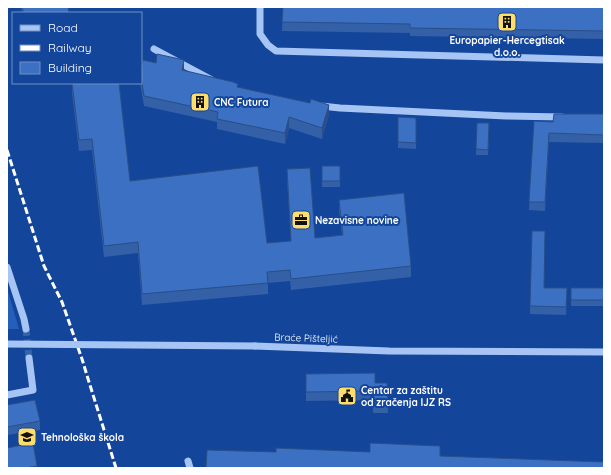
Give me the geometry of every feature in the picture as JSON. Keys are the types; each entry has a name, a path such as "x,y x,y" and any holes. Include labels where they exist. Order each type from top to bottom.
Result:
{"street":[{"path":"260,7 260,34 268,46 276,51 604,60"},
{"path":"154,49 212,80 219,82"},
{"path":"317,105 340,108 506,116 566,117"},
{"path":"7,267 26,329"},
{"name":"Braće Pišteljić","path":"7,344 255,346 389,351 604,352"},
{"path":"7,395 33,390 29,358"}],"shaded area":[{"path":"7,288 19,329 7,329"}],"building":[{"path":"22,7 68,7 69,12 24,12"},
{"name":"Europapier-Hercegtisak d.o.o.","path":"283,7 604,7 604,31 410,28 410,24 282,22"},
{"name":"CNC Futura","path":"157,54 184,60 182,70 233,82 238,84 237,87 310,103 311,99 329,105 322,128 289,117 285,133 217,119 218,112 144,96 142,83 143,60 156,63"},
{"path":"72,84 119,84 130,181 258,166 267,243 291,241 287,169 310,168 315,238 343,235 339,200 404,193 411,266 291,279 290,270 267,272 268,283 142,294 138,242 104,246 92,139 79,140"},
{"path":"554,114 604,114 604,135 549,133 545,202 529,202 534,121 553,122"},
{"path":"398,117 416,118 416,143 398,142"},
{"path":"477,123 489,123 488,150 476,149"},
{"path":"322,166 340,166 340,181 322,181"},
{"path":"532,231 545,231 544,288 567,288 566,307 530,306"},
{"path":"571,288 604,288 604,300 571,300"},
{"path":"375,373 375,383 387,383 388,404 373,404 373,391 306,392 306,374"},
{"path":"35,400 40,421 7,427 7,405"},
{"path":"33,443 37,466 7,468 7,448"},
{"path":"370,443 440,446 440,456 604,462 604,468 206,468 207,450 276,452 276,448 370,452"}],"tunnel":[{"path":"26,329 29,358"}],"railway":[{"path":"7,150 44,266 62,302 82,359 116,468"}],"place":[{"name":"Europapier-Hercegtisak d.o.o.","path":"507,22"},
{"name":"CNC Futura","path":"200,102"},
{"name":"Nezavisne novine","path":"301,220"},
{"name":"Centar za zaštitu od zračenja IJZ RS","path":"347,396"},
{"name":"Tehnološka škola","path":"27,437"}]}
